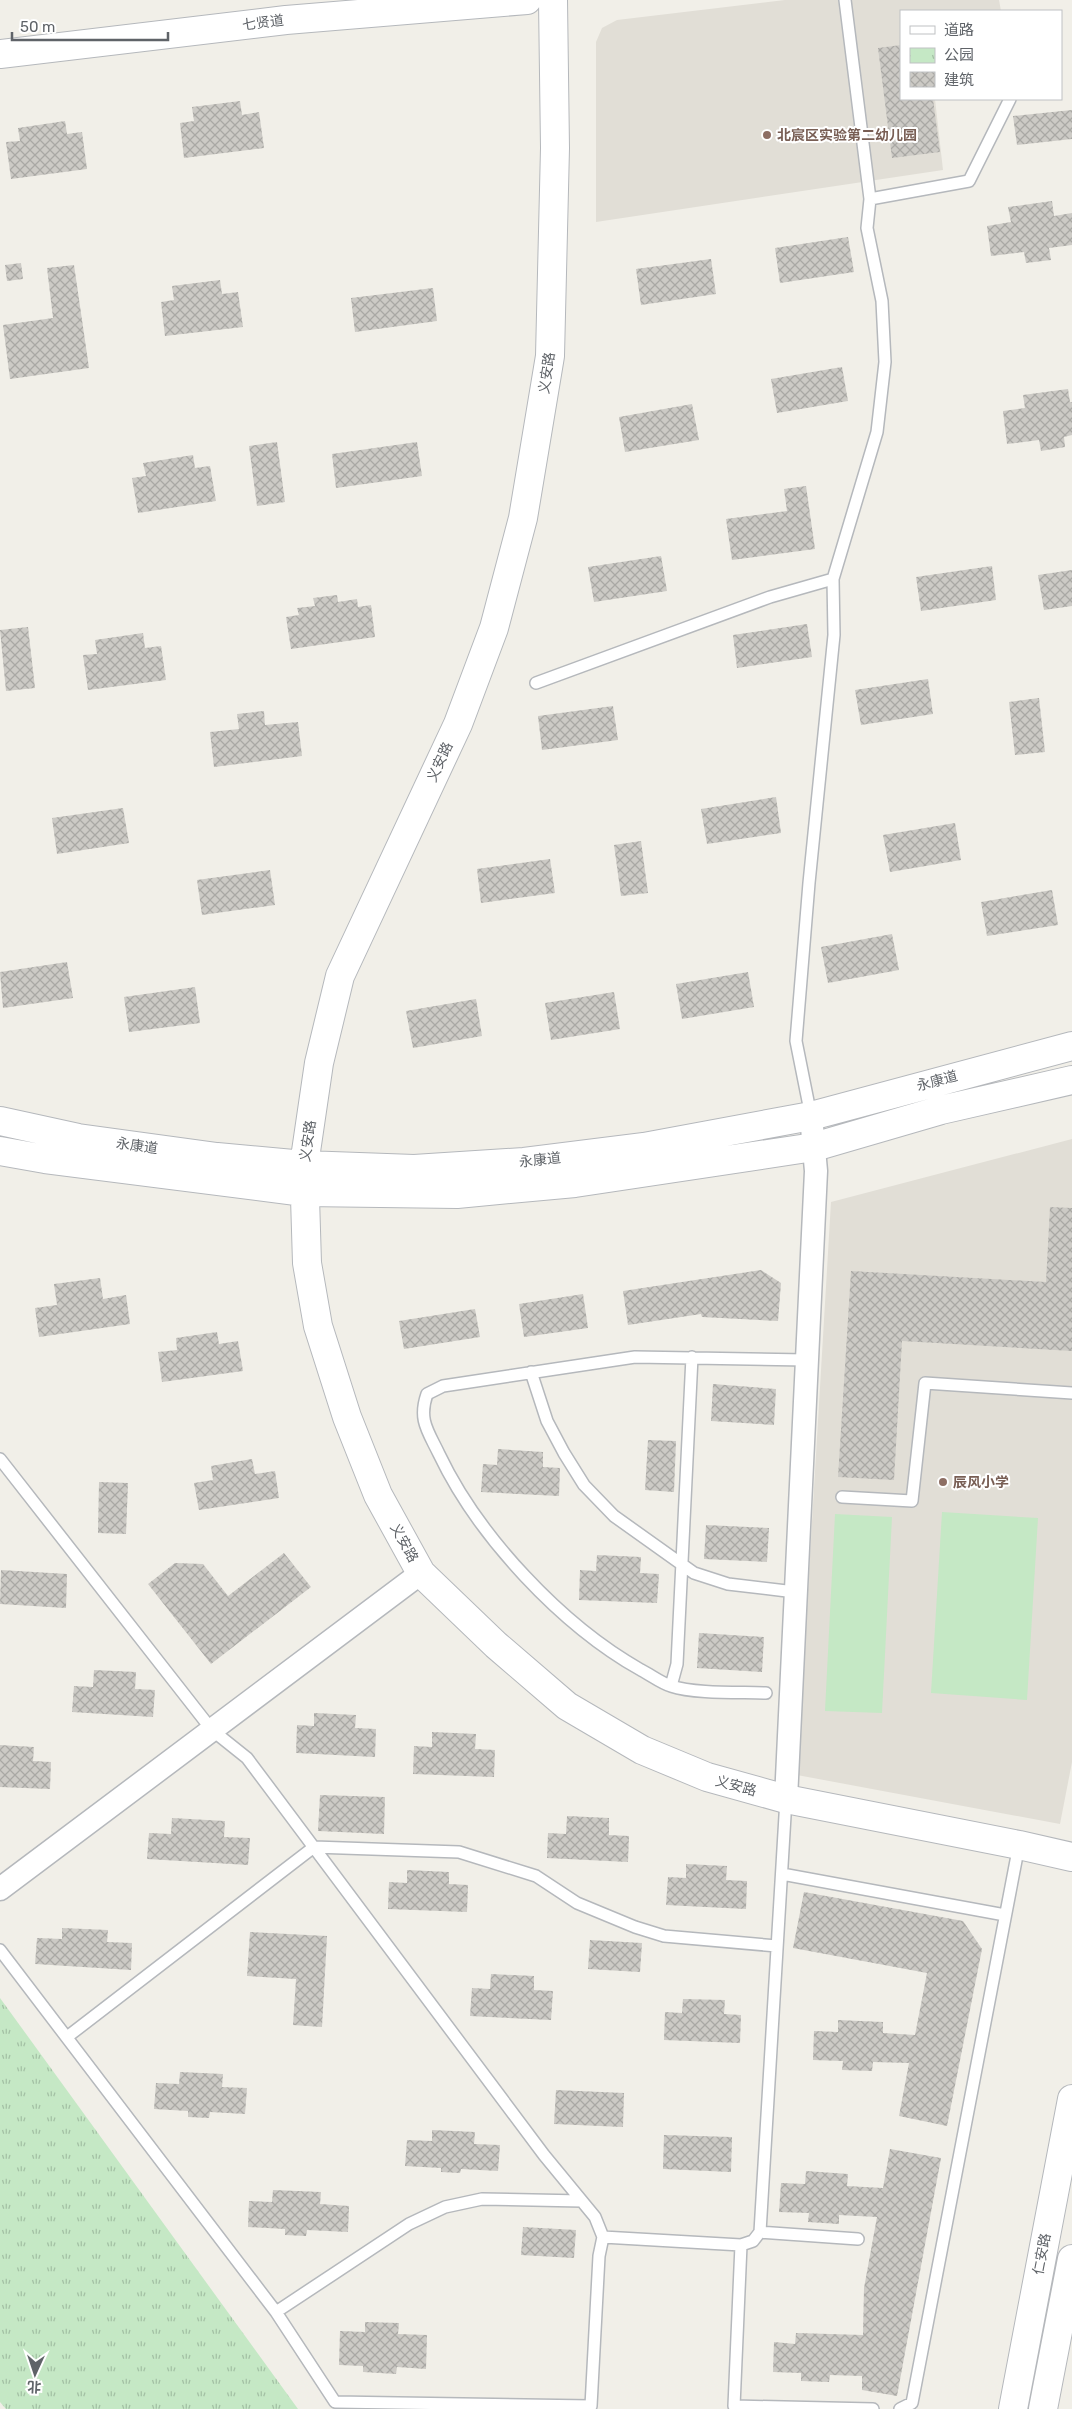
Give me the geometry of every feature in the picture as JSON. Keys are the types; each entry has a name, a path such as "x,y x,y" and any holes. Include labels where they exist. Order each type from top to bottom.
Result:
{"street":[{"name":"七贤道","path":"0,54 286,20 527,0"},
{"name":"义安路","path":"553,0 555,148 550,356 523,518 494,628 458,724 340,976 319,1063 304,1165 307,1263 318,1326 347,1417 378,1495 421,1573 496,1645 567,1706 642,1750 707,1778 786,1799 1019,1844 1072,1857"},
{"name":"永康道","path":"0,1121 78,1138 217,1157 304,1165 414,1169 524,1162 644,1148 811,1116 1072,1046"},
{"name":"永康道","path":"0,1151 45,1160 304,1192 457,1194 575,1183 814,1147 941,1110 1072,1080"},
{"path":"786,1799 816,1171 811,1116"},
{"path":"0,1890 421,1573"},
{"name":"仁安路","path":"1013,2409 1072,2099"},
{"path":"1043,2409 1072,2259"}],"lane":[{"path":"811,1116 796,1041 809,883 834,635 833,579 877,432 885,362 882,301 867,228 870,199 846,0"},
{"path":"870,199 968,181 1009,100"},
{"path":"536,683 770,597 833,579"},
{"path":"766,1693 695,1690 671,1686 621,1658 567,1616 507,1557 470,1509 448,1472 425,1424 422,1408 427,1394 443,1386 636,1357 806,1360"},
{"path":"671,1686 677,1664 692,1357"},
{"path":"532,1372 548,1421 564,1453 584,1485 614,1516 694,1573 728,1584 795,1592"},
{"path":"842,1497 912,1501 925,1383 1072,1393"},
{"path":"0,1459 212,1730 247,1758 544,2155 595,2217 603,2237 599,2256 591,2406 335,2402 276,2312 0,1950"},
{"path":"603,2237 741,2245 753,2241 760,2232 786,1799"},
{"path":"900,2409 912,2403 1019,1844"},
{"path":"67,2037 314,1847 459,1852 536,1876 578,1903 635,1927 664,1936 777,1946"},
{"path":"782,1874 1005,1915"},
{"path":"276,2312 409,2224 445,2206 482,2199 582,2201"},
{"path":"760,2232 858,2239"},
{"path":"741,2245 734,2406 873,2409"}],"shaded area":[{"name":"北宸区实验第二幼儿园","path":"785,0 999,0 1001,10 900,10 900,100 935,100 943,170 596,222 596,42 602,28 617,20"},
{"name":"辰风小学","path":"1072,1139 1072,1762 1060,1824 797,1775 831,1202"}],"green space":[{"path":"942,1512 1038,1518 1027,1700 931,1693"},
{"path":"835,1514 892,1517 882,1713 825,1711"},
{"path":"0,1998 298,2409 6,2409 0,2402"}],"building":[{"path":"900,45 900,100 933,100 940,152 892,158 878,48"},
{"path":"240,101 242,115 259,112 264,148 184,158 180,123 194,121 192,107"},
{"path":"1072,110 1072,139 1017,145 1013,116"},
{"path":"65,121 67,134 82,132 87,169 11,179 6,142 20,141 18,128"},
{"path":"1052,201 1054,216 1072,213 1072,245 1049,248 1051,260 1026,263 1024,252 991,256 987,226 1011,222 1008,207"},
{"path":"848,237 854,272 780,283 775,248"},
{"path":"711,259 716,294 641,305 636,269"},
{"path":"21,263 23,279 7,281 5,265"},
{"path":"74,265 89,368 10,379 3,325 53,318 47,268"},
{"path":"220,280 222,294 238,292 243,327 165,336 161,302 174,300 172,286"},
{"path":"433,288 437,321 355,332 351,298"},
{"path":"842,367 848,401 777,413 771,379"},
{"path":"1068,389 1070,402 1072,402 1072,435 1064,437 1065,447 1041,451 1039,440 1007,444 1003,411 1025,408 1023,395"},
{"path":"692,404 699,440 625,452 619,417"},
{"path":"277,442 285,502 257,506 249,446"},
{"path":"417,442 422,476 336,488 332,454"},
{"path":"193,455 195,468 210,466 216,501 138,513 132,478 146,476 143,463"},
{"path":"806,486 815,549 732,560 726,519 787,511 784,489"},
{"path":"661,556 667,591 594,602 588,567"},
{"path":"992,566 996,600 921,611 916,577"},
{"path":"1072,570 1072,606 1044,610 1038,575"},
{"path":"337,595 338,602 357,599 358,607 371,605 375,637 291,649 286,617 299,615 297,608 315,606 313,598"},
{"path":"807,624 812,657 737,668 733,635"},
{"path":"28,627 35,688 6,691 0,630"},
{"path":"143,633 145,648 161,646 166,680 88,690 83,655 97,654 95,640"},
{"path":"928,679 933,714 861,725 855,690"},
{"path":"1039,698 1045,752 1015,755 1009,702"},
{"path":"613,706 618,740 542,750 538,716"},
{"path":"264,711 265,725 298,722 302,756 214,767 210,732 239,729 237,714"},
{"path":"776,797 781,833 707,844 701,809"},
{"path":"123,808 129,843 57,854 52,818"},
{"path":"955,823 961,860 890,872 883,835"},
{"path":"641,841 648,893 621,896 614,845"},
{"path":"550,859 555,893 481,903 477,869"},
{"path":"270,870 275,905 202,915 197,880"},
{"path":"1052,890 1058,925 987,936 981,902"},
{"path":"892,934 899,970 828,983 821,947"},
{"path":"67,962 73,998 3,1008 0,972"},
{"path":"748,972 754,1007 682,1019 676,984"},
{"path":"195,987 200,1023 129,1032 124,997"},
{"path":"614,992 620,1029 551,1040 545,1003"},
{"path":"476,999 482,1036 413,1048 406,1011"},
{"path":"1050,1207 1072,1208 1072,1351 902,1341 894,1480 838,1477 851,1271 1046,1282"},
{"path":"761,1270 781,1283 778,1321 702,1317 701,1314 628,1325 623,1291"},
{"path":"100,1278 103,1299 126,1295 130,1324 39,1337 35,1308 57,1305 54,1284"},
{"path":"583,1294 588,1328 524,1337 519,1304"},
{"path":"475,1309 480,1337 404,1349 399,1321"},
{"path":"217,1332 219,1344 238,1341 243,1371 162,1382 158,1352 177,1350 176,1338"},
{"path":"713,1384 776,1389 774,1425 711,1421"},
{"path":"648,1440 676,1441 674,1492 645,1490"},
{"path":"498,1449 543,1452 543,1467 560,1468 559,1496 481,1492 483,1464 497,1465"},
{"path":"252,1459 255,1474 275,1471 279,1498 199,1510 194,1483 213,1480 211,1466"},
{"path":"99,1482 128,1483 126,1534 98,1533"},
{"path":"706,1525 769,1528 767,1562 704,1559"},
{"path":"284,1553 311,1587 211,1664 148,1584 175,1563 203,1564 228,1596"},
{"path":"597,1555 641,1557 640,1573 659,1574 657,1603 579,1600 580,1570 596,1571"},
{"path":"1,1570 67,1574 66,1608 0,1604"},
{"path":"699,1633 764,1637 762,1672 697,1668"},
{"path":"94,1670 136,1672 135,1689 155,1690 153,1717 72,1712 74,1686 93,1687"},
{"path":"314,1713 356,1715 355,1728 376,1729 375,1757 296,1753 297,1725 314,1726"},
{"path":"432,1732 476,1734 475,1749 495,1750 494,1777 413,1774 414,1746 432,1747"},
{"path":"0,1745 34,1747 33,1761 51,1762 50,1789 0,1787"},
{"path":"320,1795 385,1797 384,1834 318,1831"},
{"path":"567,1816 609,1818 609,1835 629,1836 628,1862 547,1858 548,1833 566,1834"},
{"path":"172,1818 225,1821 224,1837 250,1838 248,1865 147,1859 149,1833 171,1834"},
{"path":"686,1864 727,1866 726,1880 747,1881 746,1909 666,1905 668,1877 686,1878"},
{"path":"407,1870 449,1872 449,1884 468,1885 467,1912 388,1909 389,1882 407,1883"},
{"path":"804,1892 963,1921 982,1949 947,2126 899,2116 909,2063 873,2062 872,2071 842,2070 843,2061 813,2060 814,2031 838,2032 838,2020 883,2022 883,2033 915,2035 927,1973 793,1948"},
{"path":"62,1928 108,1930 107,1942 132,1943 131,1970 35,1964 37,1938 62,1939"},
{"path":"250,1932 327,1936 322,2027 293,2025 296,1979 247,1976"},
{"path":"590,1940 642,1943 640,1972 588,1969"},
{"path":"491,1974 534,1976 534,1990 553,1991 551,2020 470,2016 472,1988 490,1989"},
{"path":"683,1999 725,2000 724,2014 741,2015 740,2043 664,2040 665,2012 682,2013"},
{"path":"180,2072 223,2074 222,2087 247,2088 245,2114 210,2112 209,2118 188,2117 188,2111 154,2109 156,2083 179,2084"},
{"path":"556,2090 624,2093 623,2127 554,2124"},
{"path":"432,2130 475,2132 474,2144 500,2145 498,2171 461,2169 460,2173 441,2172 441,2168 405,2166 407,2140 432,2141"},
{"path":"664,2135 732,2137 731,2172 663,2169"},
{"path":"890,2149 941,2158 897,2396 862,2390 862,2376 830,2375 829,2382 801,2381 801,2373 773,2372 774,2342 795,2344 796,2333 863,2335 864,2288 877,2217 839,2215 839,2224 808,2222 809,2213 779,2212 781,2183 805,2184 806,2171 848,2174 847,2186 883,2188"},
{"path":"273,2190 321,2192 320,2204 349,2206 348,2232 307,2230 306,2236 285,2235 285,2229 248,2227 249,2201 272,2202"},
{"path":"523,2227 576,2230 574,2258 521,2255"},
{"path":"365,2322 399,2323 398,2334 427,2335 426,2369 397,2367 396,2374 363,2372 363,2366 339,2365 340,2331 365,2332"}],"place":[{"name":"北宸区实验第二幼儿园","path":"767,135"},
{"name":"辰风小学","path":"943,1482"}]}
